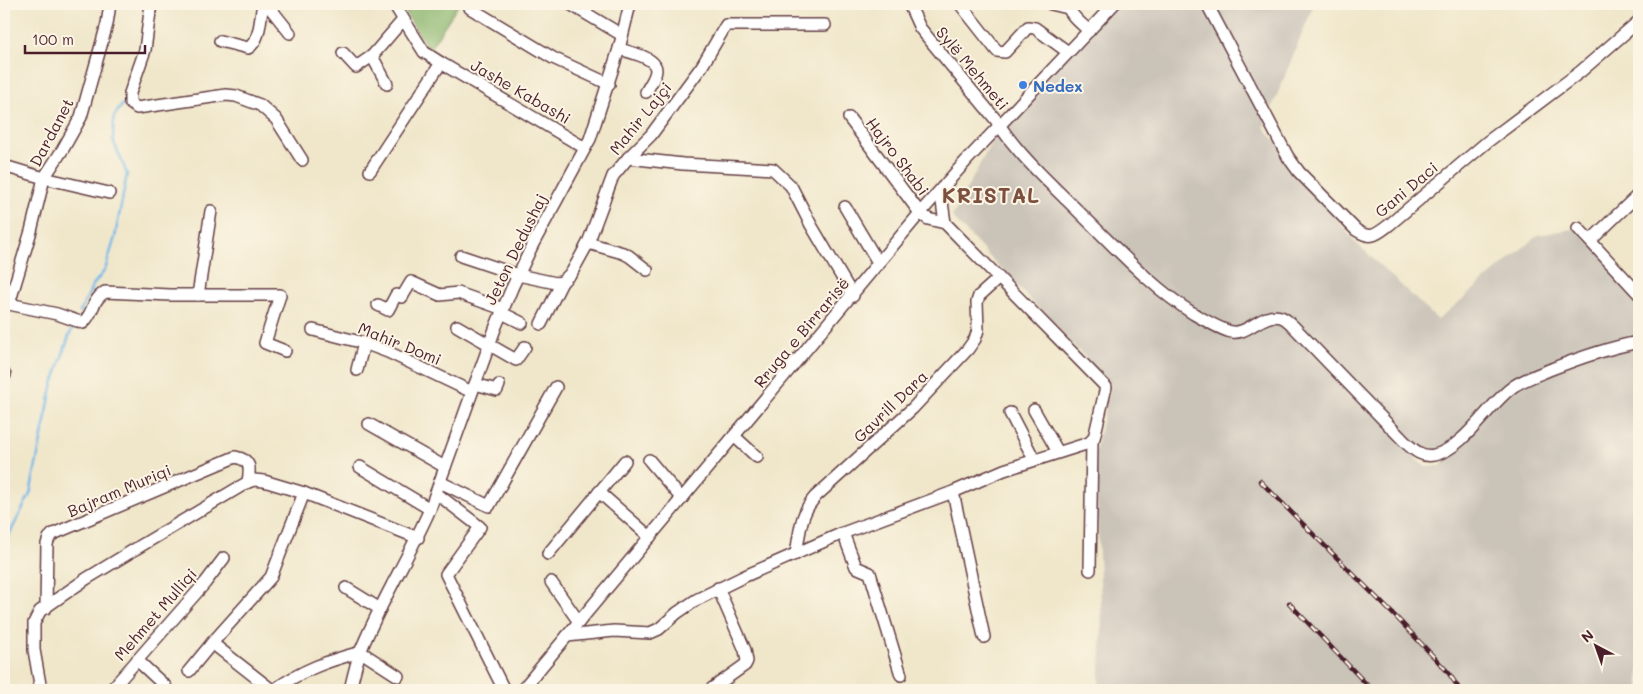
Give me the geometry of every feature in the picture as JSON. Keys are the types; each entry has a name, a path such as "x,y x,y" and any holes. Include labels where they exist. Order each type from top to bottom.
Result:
{"street":[{"name":"Dardanet","path":"6,304 31,231 44,178 63,150 81,117 107,24 110,4"},
{"path":"151,4 145,50 130,93 130,103 137,108 226,95 236,96 260,105 276,119 302,160"},
{"path":"220,41 248,48 253,46 257,38 263,4"},
{"path":"266,4 290,33"},
{"name":"Jashe Kabashi","path":"394,4 424,52 585,148"},
{"path":"570,4 622,35"},
{"name":"Sylë Mehmeti","path":"909,4 920,28 1000,126 1006,137 1154,285 1171,299 1214,325 1236,333 1268,317 1282,317 1294,326 1405,442 1422,455 1434,456 1448,450 1479,422 1512,387 1525,380 1592,353 1639,342"},
{"path":"960,4 997,51 1005,52 1028,27 1035,28 1068,52"},
{"path":"1051,4 1068,6 1089,30"},
{"name":"Rruga e Birrarisë","path":"522,690 853,296 920,213 1114,4"},
{"name":"Gani Daci","path":"1207,4 1288,157 1298,172 1356,230 1364,235 1371,236 1379,233 1487,142 1580,72 1639,21"},
{"name":"Jeton Dedushaj","path":"350,690 361,652 380,609 418,538 430,509 489,345 518,274 590,139 619,49 628,5"},
{"path":"470,8 553,58 609,84"},
{"path":"343,53 356,67 372,56 403,20"},
{"name":"Mahir Lajçi","path":"541,324 562,282 572,272 588,243 614,176 628,158 651,135 702,66 726,24 825,25"},
{"path":"619,49 654,63 656,70 646,92"},
{"path":"372,56 387,84"},
{"path":"370,171 441,63"},
{"name":"Hajro Shabi","path":"849,118 920,213"},
{"path":"628,158 683,164 773,169 791,186 810,225 853,296"},
{"path":"4,166 44,178 108,193"},
{"path":"942,188 945,222 1106,388 1092,441 1090,570"},
{"path":"1590,241 1639,194"},
{"path":"845,207 879,264"},
{"path":"198,295 211,211"},
{"path":"920,213 928,219 945,222"},
{"path":"1578,228 1639,294"},
{"path":"588,243 623,253 647,270"},
{"path":"461,256 518,274 556,283 562,282"},
{"name":"Gavrill Dara","path":"796,554 806,508 815,497 913,408 968,349 976,339 978,330 977,302 979,296 999,278"},
{"path":"378,305 388,310 396,295 402,297 411,282 440,295 458,293 502,311 522,323"},
{"path":"6,304 57,314 83,323 88,318 98,296 105,292 280,295 265,343 285,351"},
{"path":"457,326 516,360 525,347"},
{"name":"Mahir Domi","path":"313,330 364,343 473,388 497,390 499,384"},
{"path":"357,370 364,343"},
{"path":"440,482 489,506 556,387"},
{"path":"1034,410 1058,452"},
{"path":"1010,413 1034,459"},
{"path":"369,424 445,467"},
{"path":"734,436 757,457"},
{"path":"567,636 614,631 650,633 659,629 696,600 718,588 796,554 1034,459 1092,441"},
{"name":"Bajram Muriqi","path":"46,608 47,544 53,534 235,457 243,458 248,463 248,482"},
{"path":"648,460 682,499"},
{"path":"548,554 625,461"},
{"path":"360,467 430,509"},
{"path":"41,690 34,650 34,622 40,611 86,579 248,482 254,480 264,481 304,493 418,538"},
{"path":"599,492 650,537"},
{"path":"953,492 984,636"},
{"path":"189,671 271,577 304,493"},
{"path":"436,493 480,527 446,574 504,690"},
{"path":"843,534 856,567 870,573 901,675"},
{"name":"Mehmet Mulliqi","path":"110,690 205,583 224,558"},
{"path":"551,582 579,622"},
{"path":"346,588 380,609"},
{"path":"710,690 745,665 747,661 745,650 718,588"},
{"path":"212,643 273,690 310,668 361,652 398,676"},
{"path":"137,660 166,686 167,690"}],"shaded area":[{"path":"1114,4 1314,4 1264,127 1355,242 1438,320 1538,235 1578,228 1639,294 1639,690 1099,690 1102,629 1095,452 1111,385 952,217 1000,126","holes":["1447,452 1441,466 1426,467 1414,458"]}],"green space":[{"path":"400,4 459,4 429,50"}],"waterway":[{"path":"80,312 93,285 105,270 115,237 127,174 113,140 114,116 126,100"},
{"path":"4,545 30,494 52,387 74,325"}],"railway":[{"path":"1260,481 1398,619 1448,672 1460,690"},
{"path":"1289,603 1372,690"}],"place":[{"name":"Nedex","path":"1023,85"}],"district":[{"name":"KRISTAL","path":"991,194"}]}
